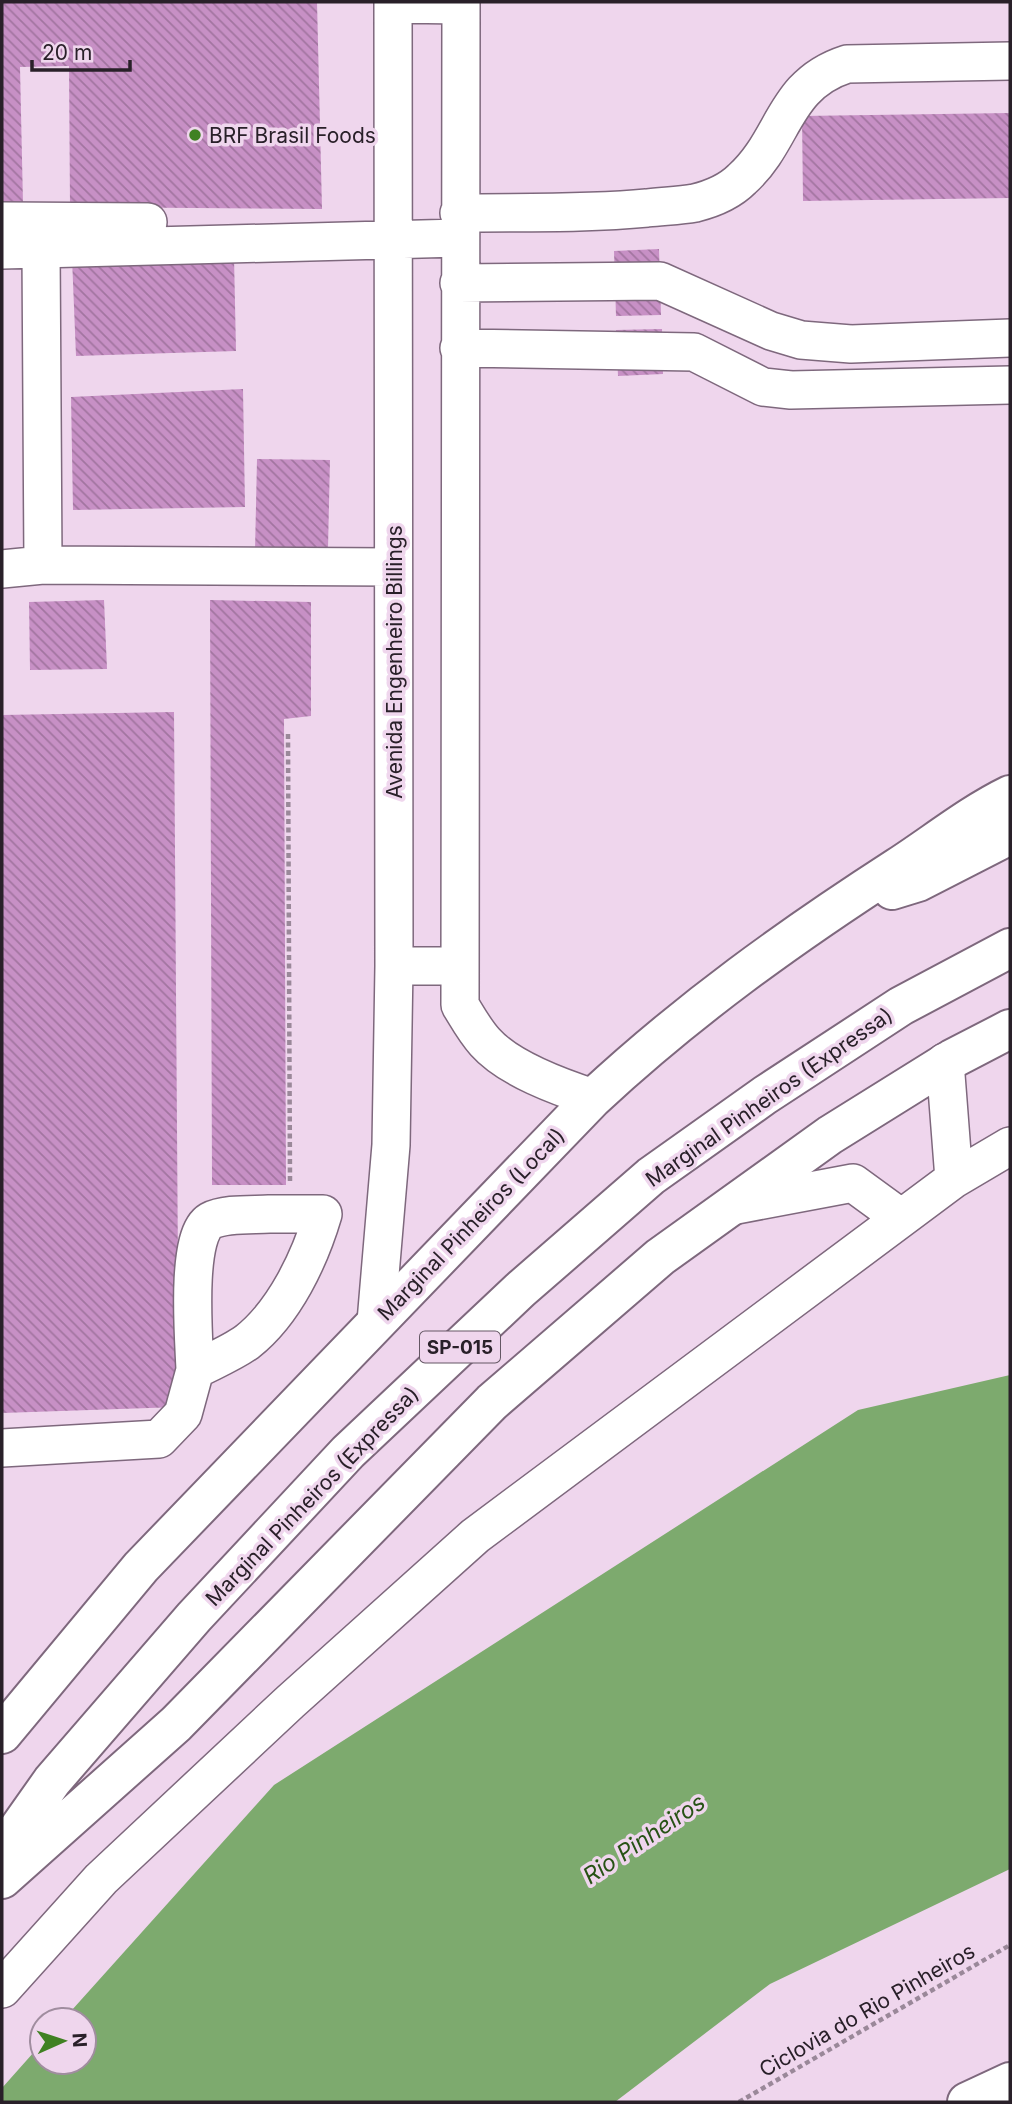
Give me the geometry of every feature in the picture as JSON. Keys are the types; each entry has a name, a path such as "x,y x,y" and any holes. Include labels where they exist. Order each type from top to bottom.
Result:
{"highway":[{"name":"Marginal Pinheiros (Local)","path":"2,1734 141,1567 593,1098 655,1040 715,992 844,902 1010,795"},
{"path":"844,902 918,882 1010,835"},
{"name":"Marginal Pinheiros (Expressa)","path":"2,1852 52,1781 194,1617 348,1452 520,1290 651,1176 765,1095 901,1006 1010,948"},
{"path":"2,1879 176,1724 492,1402 660,1257 830,1135 945,1062 1010,1029"},
{"path":"967,2102 1010,2082"}],"street":[{"path":"393,3 461,4 460,1005 487,1045 546,1081 593,1098"},
{"name":"Avenida Engenheiro Billings","path":"376,1322 391,1145 394,966 393,3"},
{"path":"2,250 393,240 459,226 694,203 720,194 740,181 770,143 798,94 829,70 847,64 1010,61"},
{"path":"2,221 338,224"},
{"path":"41,249 43,565"},
{"path":"459,283 660,281 771,331 801,340 851,344 1010,338"},
{"path":"459,348 694,352 763,387 791,390 1010,385"},
{"path":"2,569 43,565 393,567"},
{"path":"394,966 460,966"},
{"path":"945,1062 954,1179"},
{"path":"2,1989 101,1879 290,1702 475,1536 954,1179 1010,1146"},
{"path":"731,1206 853,1183 901,1218"},
{"path":"2,1448 159,1439 183,1414 195,1370 194,1262 201,1231 208,1222 218,1218 289,1213 323,1214 313,1246 278,1307 247,1342 195,1370"}],"path":[{"path":"288,734 289,1213"},
{"name":"Ciclovia do Rio Pinheiros","path":"739,2102 1010,1945"}],"water":[{"name":"Rio Pinheiros","path":"1010,1375 1010,1869 770,1984 615,2102 2,2102 2,2088 28,2059 28,2076 98,2076 98,2006 76,2006 274,1785 858,1410"}],"building":[{"name":"BRF Brasil Foods","path":"2,2 317,2 322,209 70,207 69,66 20,67 23,204 2,203"},
{"path":"1010,113 1010,198 803,201 802,116"},
{"path":"659,249 661,315 616,316 614,251"},
{"path":"234,257 236,351 76,356 72,258"},
{"path":"662,329 663,374 618,376 616,330"},
{"path":"243,389 245,507 73,510 71,397"},
{"path":"257,459 330,460 328,548 255,551"},
{"path":"104,600 107,669 30,670 29,602"},
{"path":"210,600 311,602 311,716 284,719 286,1185 212,1185"},
{"path":"174,712 179,1407 2,1413 2,715"}],"place":[{"name":"BRF Brasil Foods","path":"195,135"}]}
